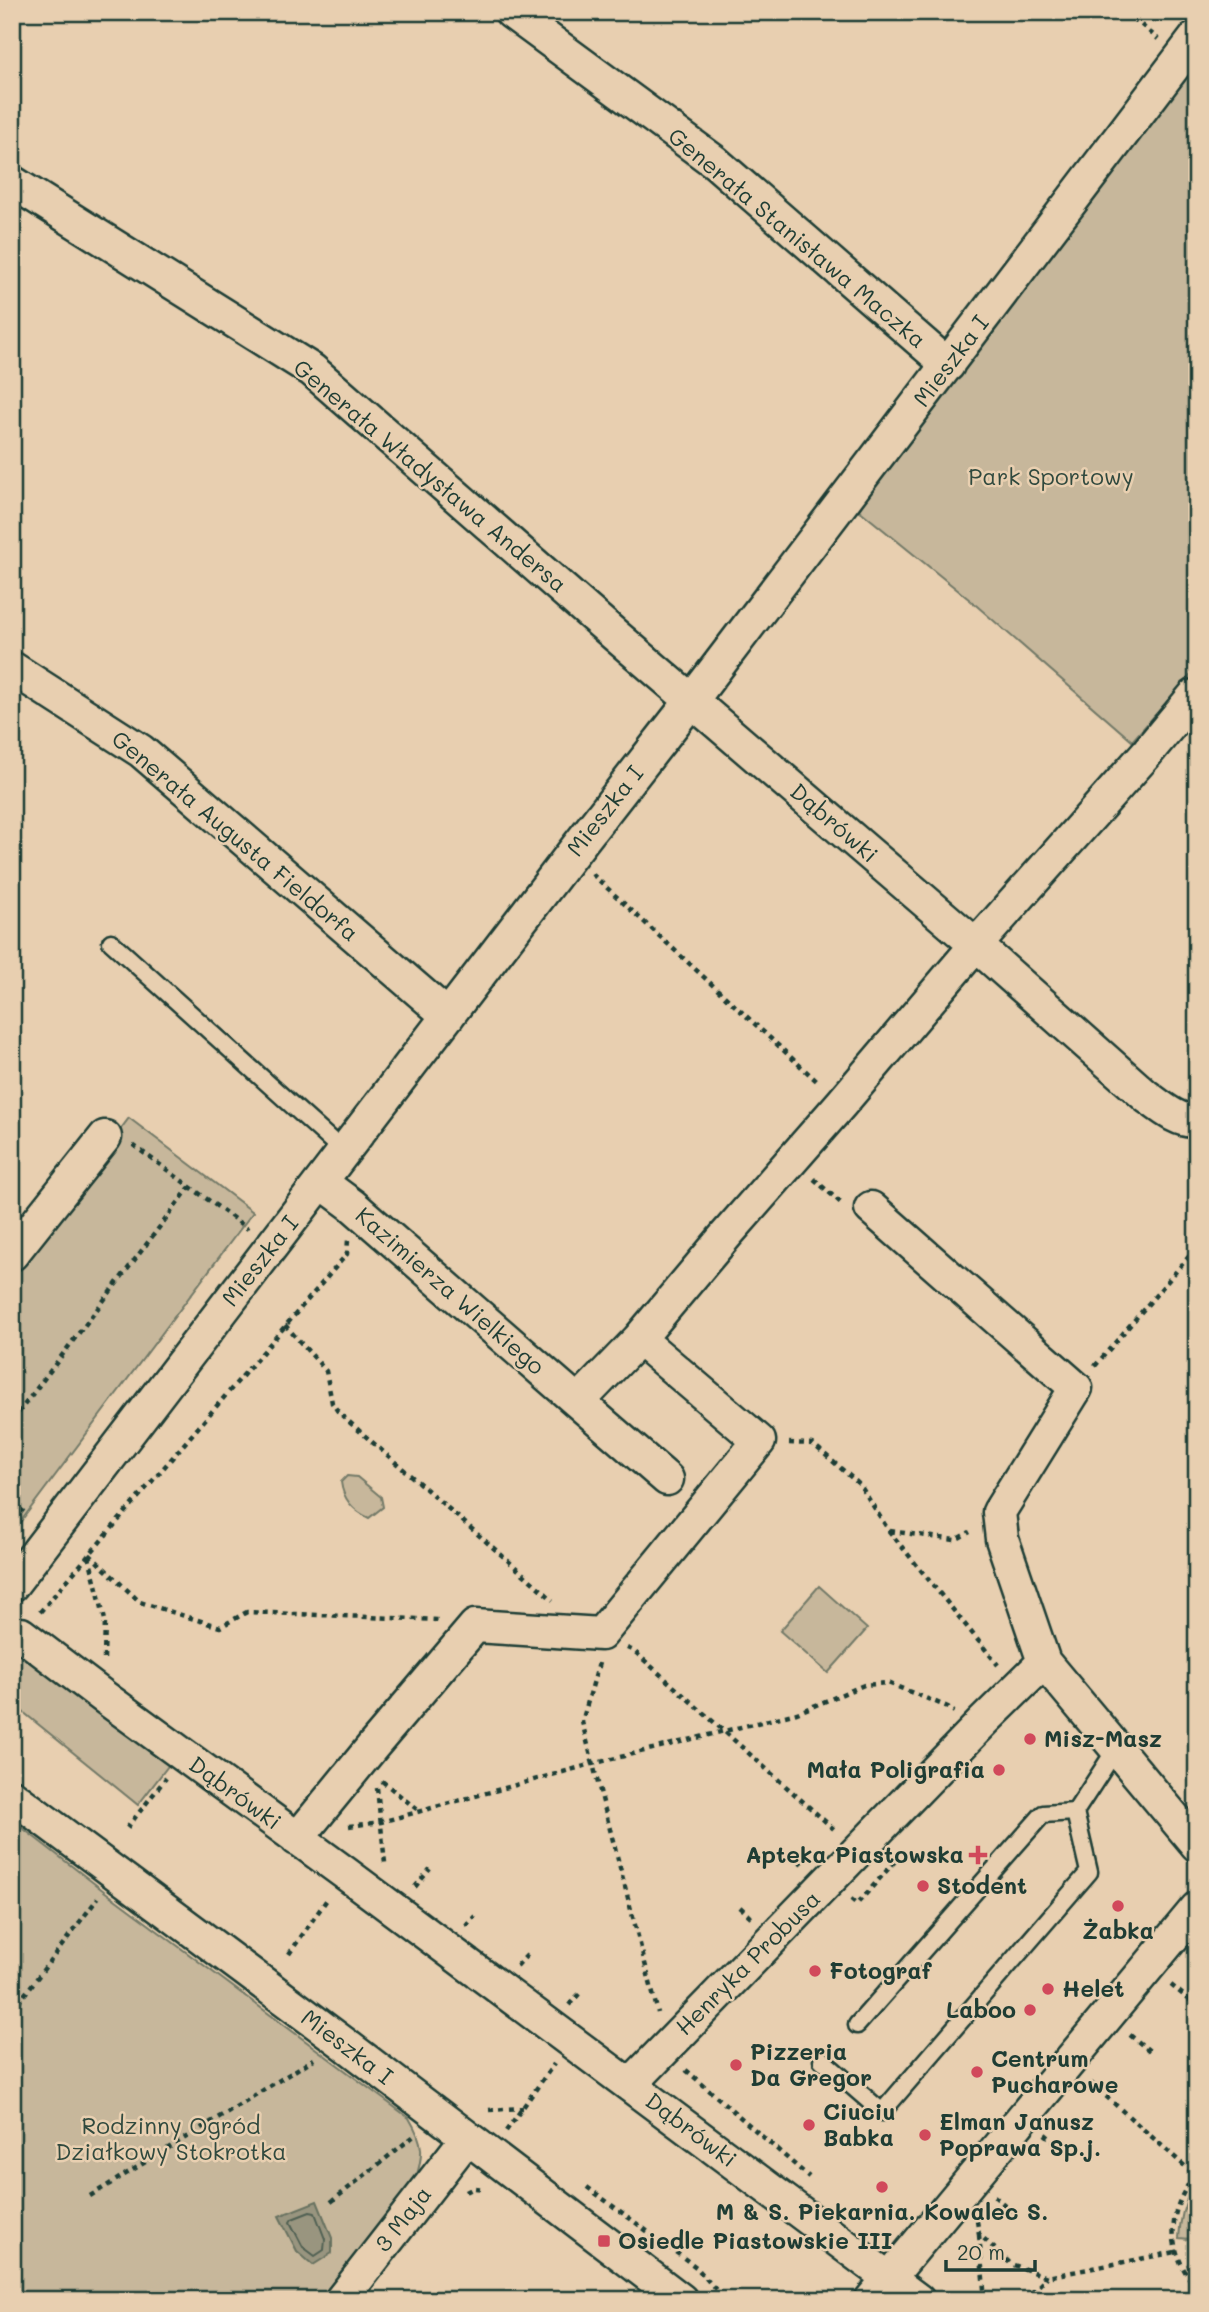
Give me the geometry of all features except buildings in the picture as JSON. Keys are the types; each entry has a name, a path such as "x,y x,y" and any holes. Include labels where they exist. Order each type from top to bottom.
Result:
{"street":[{"name":"Generała Stanisława Maczka","path":"511,12 715,162 948,365"},
{"name":"Mieszka I","path":"12,1585 948,365 1191,55"},
{"name":"Generała Władysława Andersa","path":"12,182 312,370 692,700"},
{"name":"Generała Augusta Fieldorfa","path":"12,668 141,751 448,1016"},
{"path":"578,1402 639,1339 976,945 1194,696 1197,698"},
{"name":"Dąbrówki","path":"692,700 1146,1096 1168,1112 1188,1121 1197,1121"},
{"path":"12,1254 105,1136"},
{"name":"Kazimierza Wielkiego","path":"321,1182 352,1205 667,1479"},
{"path":"877,1213 1076,1388 999,1512 1002,1539 1044,1662 1197,1845"},
{"path":"297,1839 475,1626 604,1636 759,1441 639,1339"},
{"name":"Dąbrówki","path":"22,1634 104,1698 630,2085 881,2290 918,2300"},
{"name":"Henryka Probusa","path":"630,2085 676,2057 858,1852 1044,1662"},
{"name":"Mieszka I","path":"12,1796 681,2300"},
{"path":"881,2290 1197,1908"},
{"name":"3 Maja","path":"341,2300 467,2138"}],"lane":[{"path":"111,942 344,1152"},
{"path":"822,2060 882,2112 1089,1872 1075,1812 1116,1749"},
{"path":"857,2025 1043,1814 1075,1812"}],"path":[{"path":"1126,12 1191,55"},
{"path":"571,855 841,1104"},
{"path":"105,1136 124,1139 271,1246"},
{"path":"792,1161 860,1220 877,1213"},
{"path":"12,1421 190,1187"},
{"path":"22,1634 88,1553 347,1254 352,1205"},
{"path":"1076,1388 1197,1247"},
{"path":"285,1325 326,1371 332,1404 339,1413 556,1602"},
{"path":"759,1441 813,1444 860,1485 889,1531 1018,1688"},
{"path":"12,1503 35,1521"},
{"path":"889,1531 955,1540 978,1529"},
{"path":"88,1553 140,1602 220,1627 247,1612 459,1621 475,1626"},
{"path":"88,1553 105,1620 104,1698"},
{"path":"811,2179 676,2057 582,1721 604,1636 635,1651 858,1852"},
{"path":"347,1826 381,1822 592,1764 797,1713 864,1685 888,1683 948,1706 956,1714"},
{"path":"389,1906 376,1776 420,1811"},
{"path":"127,1828 143,1808"},
{"path":"848,1897 857,1904 902,1853"},
{"path":"289,1954 345,1873"},
{"path":"12,2011 116,1875"},
{"path":"1167,1982 1197,2006"},
{"path":"1126,2031 1151,2052"},
{"path":"90,2196 342,2042"},
{"path":"505,2135 507,2128 558,2058"},
{"path":"1086,2078 1196,2174 1185,2188 1174,2219 1176,2252 1184,2272 1197,2289"},
{"path":"489,2110 523,2108"},
{"path":"1041,2130 1060,2147"},
{"path":"331,2202 421,2131"},
{"path":"591,2189 696,2267 725,2300"},
{"path":"989,2191 1012,2211"},
{"path":"976,2207 985,2300"},
{"path":"979,2234 1011,2264 1047,2277 1176,2252"},
{"path":"1025,2300 1047,2277"},
{"path":"12,2294 20,2300"}],"green space":[{"name":"Park Sportowy","path":"1179,58 1197,73 1197,668 1132,741 970,600 859,510 948,365"},
{"path":"129,1118 253,1212 12,1533 12,1274"},
{"path":"347,1476 357,1477 381,1497 383,1507 369,1518 354,1508 342,1488 341,1482"},
{"path":"819,1586 867,1629 828,1673 780,1631"},
{"path":"19,1651 171,1762 138,1805 12,1703 12,1661"},
{"name":"Rodzinny Ogród Działkowy Stokrotka","path":"12,1820 409,2118 418,2135 421,2149 415,2181 324,2294 316,2300 12,2300"},
{"path":"1191,2190 1197,2192 1197,2281 1187,2265 1195,2259 1196,2249 1190,2239 1179,2238 1182,2213"}],"water":[{"path":"317,2201 332,2238 332,2253 313,2265 297,2251 279,2216"}],"place":[{"name":"Misz-Masz","path":"1030,1739"},
{"name":"Mała Poligrafia","path":"999,1770"},
{"name":"Apteka Piastowska","path":"978,1855"},
{"name":"Stodent","path":"923,1886"},
{"name":"Żabka","path":"1118,1906"},
{"name":"Fotograf","path":"815,1971"},
{"name":"Helet","path":"1048,1989"},
{"name":"Laboo","path":"1030,2010"},
{"name":"Pizzeria Da Gregor","path":"736,2065"},
{"name":"Centrum Pucharowe","path":"977,2072"},
{"name":"Ciuciu Babka","path":"809,2125"},
{"name":"Elman Janusz Poprawa Sp.j.","path":"925,2135"},
{"name":"M & S. Piekarnia. Kowalec S.","path":"882,2187"},
{"name":"Osiedle Piastowskie III","path":"604,2241"}]}
